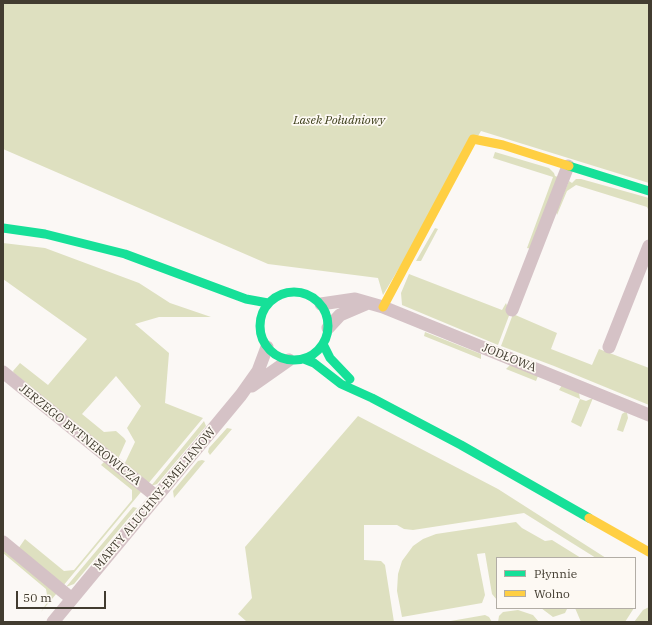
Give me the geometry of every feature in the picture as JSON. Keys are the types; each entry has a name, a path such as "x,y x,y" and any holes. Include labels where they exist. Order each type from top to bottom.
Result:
{"main road":[{"path":"383,307 464,153 473,140 477,139 503,145 649,191"},
{"path":"3,228 45,234 125,254 190,279 224,289 246,299 268,303"},
{"path":"190,279 231,304"},
{"path":"295,292 312,296 321,304 326,313 328,328 323,344 310,357 289,360 278,356 268,347 260,330 260,320 263,310 268,303 278,295 295,292"},
{"path":"249,314 260,320"},
{"path":"323,344 325,352 336,367 372,398"},
{"path":"304,359 314,363 341,384 372,398 527,482 649,552"}],"street":[{"path":"512,310 568,166"},
{"path":"609,347 649,246"},
{"name":"JODŁOWA","path":"321,304 355,299 383,307 649,415"},
{"path":"328,328 340,315 368,303"},
{"name":"MARTY ALUCHNY-EMELIANOW","path":"53,622 241,395 258,371 268,347"},
{"name":"MARTY ALUCHNY-EMELIANOW","path":"241,395 259,380 289,360"},
{"name":"JERZEGO BYTNEROWICZA","path":"3,372 157,498"},
{"path":"3,542 72,599"}],"green space":[{"name":"Lasek Południowy","path":"3,3 649,3 649,183 481,131 383,295 378,278 268,264 3,149"},
{"path":"495,152 549,168 555,176 558,177 531,249 527,248 553,177 493,158"},
{"path":"576,179 581,179 649,198 649,211 647,207 576,185 567,191 557,215 556,212 569,181 572,183"},
{"path":"435,228 438,229 421,261 416,261"},
{"path":"3,243 45,248 139,283 170,303 211,317 159,317 135,324 169,353 165,403 203,418 147,485 124,465 135,442 127,428 141,406 116,376 82,414 104,432 116,431 124,438 126,441 118,459 14,373 13,371 20,363 48,385 87,339 3,279"},
{"path":"409,274 502,310 506,303 510,313 498,345 402,305 401,293"},
{"path":"513,314 557,333 551,349 592,365 599,349 649,368 649,405 501,346"},
{"path":"425,332 481,354 481,359 424,336"},
{"path":"510,365 538,376 536,381 506,369"},
{"path":"562,385 579,393 580,399 559,390"},
{"path":"593,398 581,427 571,422 580,399 586,401"},
{"path":"625,412 627,413 628,418 623,432 617,430 622,414"},
{"path":"358,416 498,489 604,557 594,557 524,513 413,530 404,529 397,525 364,525 364,560 381,561 385,565 394,622 245,622 246,621 238,614 252,598 245,547"},
{"path":"204,421 206,426 157,484 151,486"},
{"path":"227,428 232,429 210,455 208,452 209,448"},
{"path":"105,461 141,492 63,586 18,549 25,539 64,571 74,570 132,500 132,490 101,465"},
{"path":"198,461 205,461 174,498 173,491"},
{"path":"133,507 137,508 74,584 66,587"},
{"path":"516,522 522,528 545,541 552,540 579,557 496,557 496,599 492,594 485,553 477,554 485,595 482,603 402,617 397,591 398,574 402,561 413,546 423,539 436,534"},
{"path":"3,547 57,593 41,612 48,601 46,589 3,553"},
{"path":"649,607 649,622 634,622 643,610"},
{"path":"542,609 567,609 565,613 553,617"},
{"path":"575,609 633,609 625,622 581,622"},
{"path":"518,610 533,615 539,622 498,622 499,616 503,612"},
{"path":"485,615 489,617 492,622 445,622"}],"traffic: fast":[{"path":"569,166 649,191"},
{"path":"3,228 45,234 125,254 246,299 268,303"},
{"path":"287,292 301,292 313,297 323,307 328,319 328,326 328,333 323,345 313,355 301,360 287,360 275,355 265,345 260,333 260,319 265,307 275,297 287,292"},
{"path":"323,344 330,358 350,379"},
{"path":"304,359 314,363 341,384 372,398 461,445 589,518"}],"traffic: slow":[{"path":"383,307 473,139 503,145 569,166"},
{"path":"589,518 649,552"}]}
